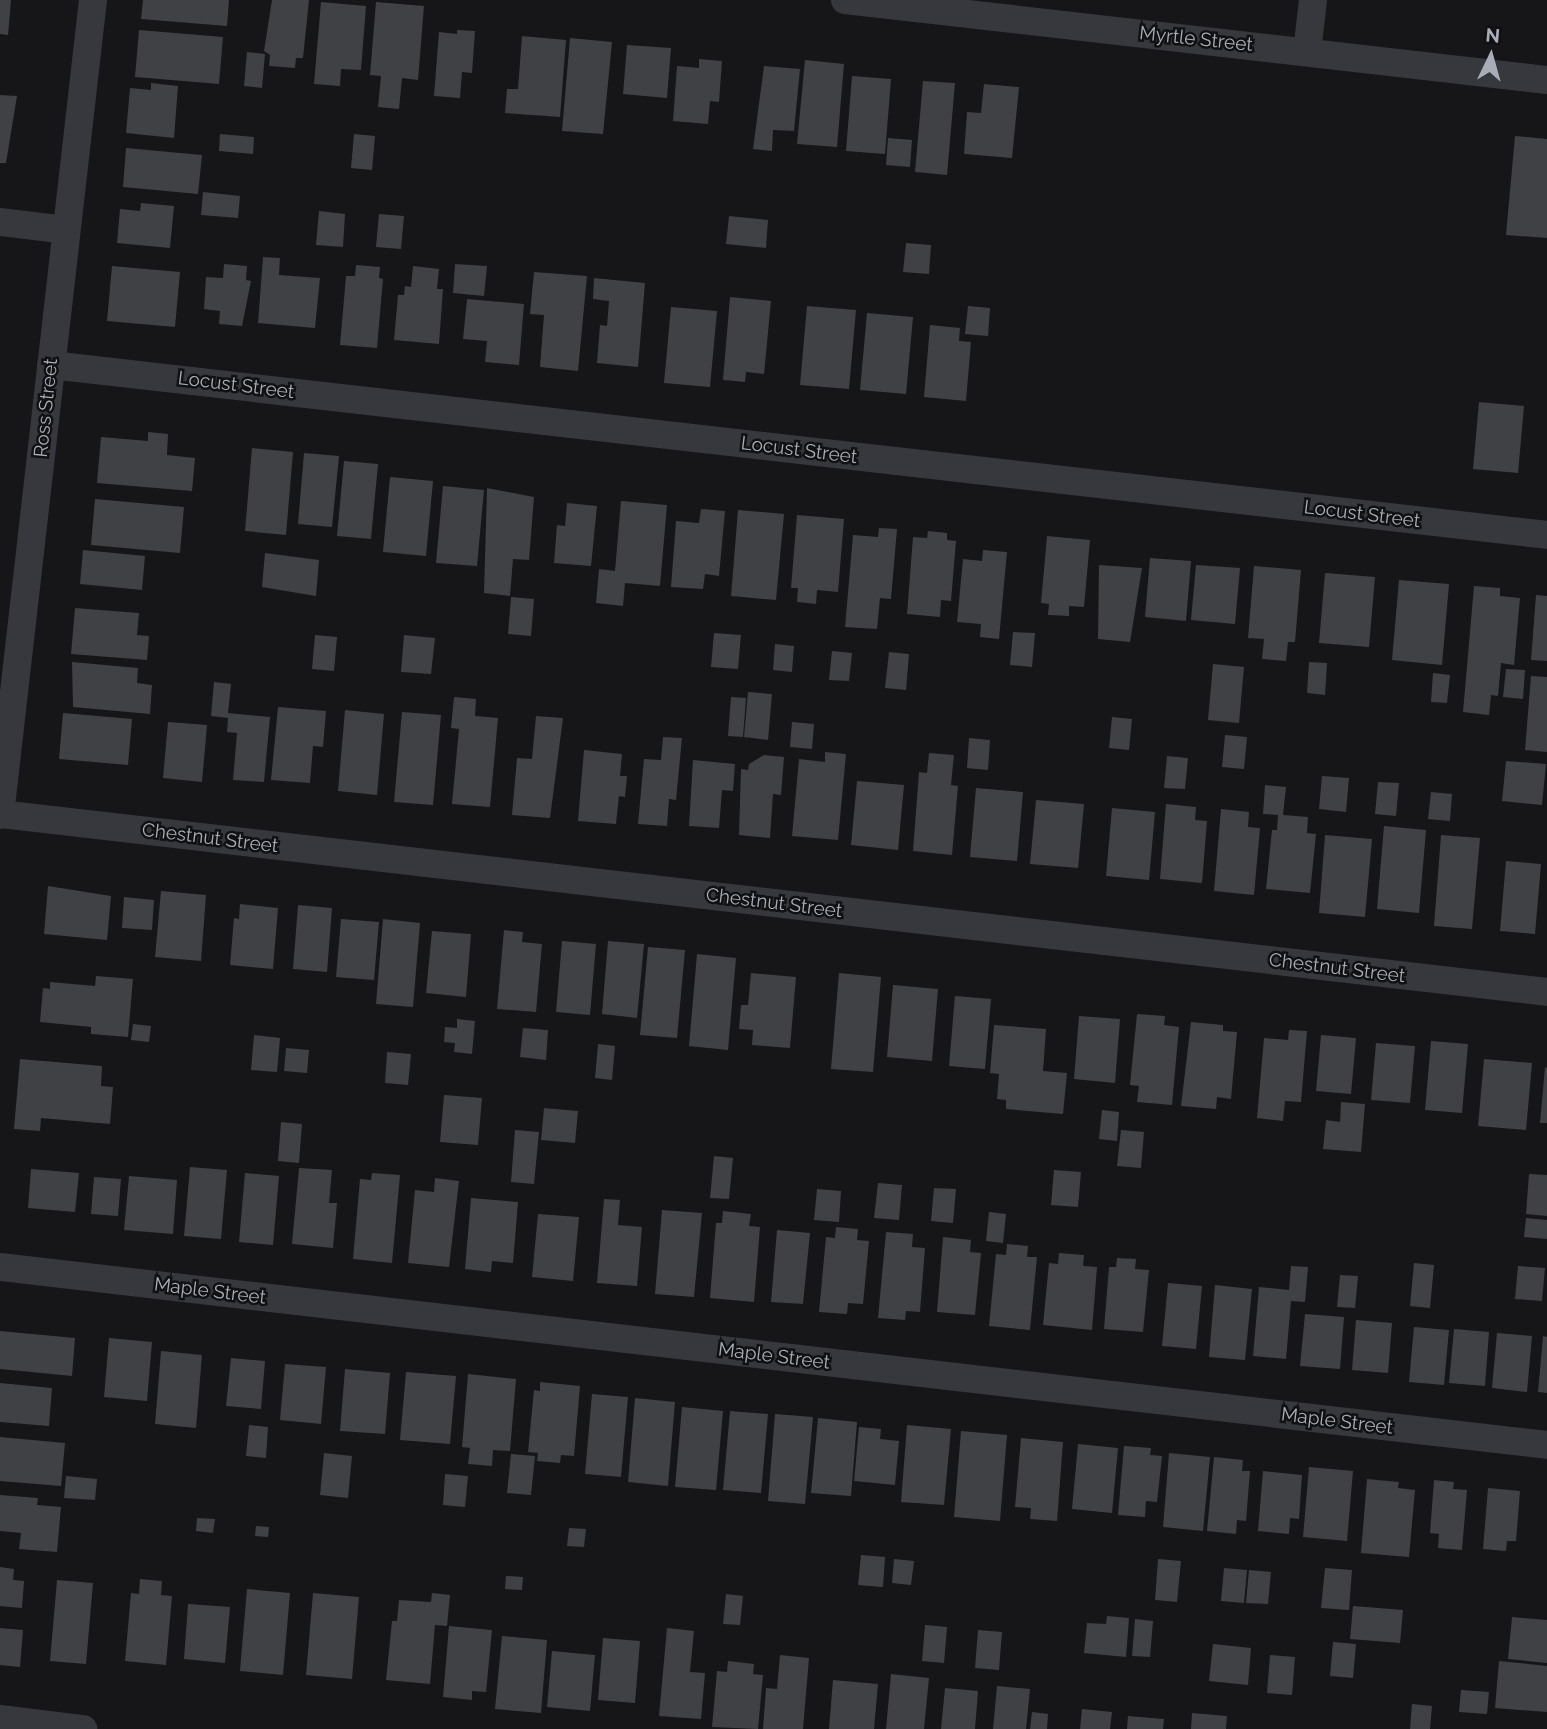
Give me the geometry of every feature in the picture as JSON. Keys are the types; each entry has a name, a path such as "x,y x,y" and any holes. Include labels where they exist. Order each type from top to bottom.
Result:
{"street":[{"name":"Ross Street","path":"0,815 93,0"},
{"name":"Myrtle Street","path":"845,0 1547,80"},
{"path":"1307,52 1313,0"},
{"path":"0,222 66,229"},
{"name":"Locust Street","path":"51,365 1547,535"},
{"name":"Chestnut Street","path":"0,815 1547,992"},
{"name":"Maple Street","path":"0,1266 1547,1445"},
{"path":"0,1719 83,1729"}],"building":[{"path":"0,0 11,0 8,35 0,34"},
{"path":"143,0 229,0 227,26 141,19"},
{"path":"272,0 309,0 303,58 296,58 295,68 269,66 270,55 264,51"},
{"path":"321,2 366,6 361,70 341,69 340,86 314,84"},
{"path":"376,2 424,6 418,80 402,78 399,109 378,107 381,76 370,75"},
{"path":"139,30 223,37 219,84 135,77"},
{"path":"457,30 475,31 472,73 462,72 460,98 434,96 439,32 457,34"},
{"path":"522,36 566,40 560,117 505,113 507,89 518,89"},
{"path":"570,38 612,42 603,134 562,131"},
{"path":"627,45 671,48 667,98 623,94"},
{"path":"247,52 265,54 262,88 244,86"},
{"path":"699,59 722,61 719,102 710,101 708,124 673,121 677,66 699,68"},
{"path":"805,60 844,64 837,147 797,144"},
{"path":"764,66 800,69 794,131 773,130 772,151 753,149"},
{"path":"852,76 891,79 885,154 846,151"},
{"path":"923,81 955,83 947,175 915,172"},
{"path":"151,83 178,86 174,138 126,133 130,88 151,90"},
{"path":"984,84 1019,87 1012,158 964,154 967,112 981,113"},
{"path":"0,95 17,96 6,163 0,163"},
{"path":"220,134 254,137 253,154 219,151"},
{"path":"354,134 375,136 372,170 351,168"},
{"path":"1515,136 1547,139 1547,238 1506,235"},
{"path":"888,138 912,140 910,167 886,165"},
{"path":"126,148 202,155 198,194 123,187"},
{"path":"203,192 240,196 238,218 201,215"},
{"path":"141,203 174,206 170,248 117,243 120,209 140,211"},
{"path":"319,211 345,214 343,247 316,245"},
{"path":"379,214 404,216 401,249 376,247"},
{"path":"729,216 768,220 766,248 726,244"},
{"path":"906,243 931,245 929,274 903,272"},
{"path":"263,257 280,258 279,275 320,278 315,328 258,323"},
{"path":"224,264 247,266 246,280 251,281 242,326 219,324 220,311 204,309 206,277 223,278"},
{"path":"455,264 487,266 484,296 453,293"},
{"path":"356,265 380,267 379,278 383,279 377,348 340,345 346,276 355,276"},
{"path":"112,266 180,272 175,327 107,321"},
{"path":"413,266 439,269 437,289 443,289 439,344 394,340 398,295 404,295 405,286 411,287"},
{"path":"534,272 587,276 578,371 540,367 544,315 530,314"},
{"path":"594,278 645,283 638,367 597,363 600,325 607,326 609,301 593,299"},
{"path":"730,297 771,301 764,374 746,372 745,382 723,380"},
{"path":"467,299 524,304 519,365 485,362 487,341 463,339"},
{"path":"807,306 856,310 849,389 800,385"},
{"path":"968,306 990,308 988,336 965,334"},
{"path":"671,307 717,311 710,387 664,383"},
{"path":"867,313 913,317 906,394 860,390"},
{"path":"930,325 960,328 959,341 971,342 966,401 924,397"},
{"path":"1479,402 1524,406 1518,473 1473,469"},
{"path":"148,432 168,434 167,455 195,458 192,491 97,483 101,437 148,441"},
{"path":"252,448 293,452 286,535 245,531"},
{"path":"304,453 339,456 332,527 298,524"},
{"path":"344,461 378,464 371,539 337,536"},
{"path":"390,477 433,481 426,556 383,552"},
{"path":"443,486 484,490 477,566 436,563"},
{"path":"487,488 534,497 529,560 513,559 510,596 484,593"},
{"path":"95,499 184,507 180,553 91,545"},
{"path":"621,501 667,505 660,586 625,583 623,606 596,603 599,569 615,571"},
{"path":"567,503 597,506 591,566 554,563 557,525 565,526"},
{"path":"701,509 725,511 719,576 705,574 703,589 671,587 676,521 699,523"},
{"path":"738,510 784,514 776,600 731,596"},
{"path":"797,515 844,519 838,592 817,590 816,604 797,602 798,588 791,588"},
{"path":"879,528 897,529 891,599 880,598 877,629 845,627 853,535 878,537"},
{"path":"928,531 947,533 947,540 956,541 951,601 941,600 940,617 907,614 913,537 927,538"},
{"path":"1047,536 1090,540 1084,607 1069,606 1069,616 1048,615 1049,604 1041,603"},
{"path":"83,550 145,556 142,590 80,584"},
{"path":"983,550 1007,552 999,639 980,637 981,624 957,622 963,559 982,561"},
{"path":"265,553 319,560 316,596 262,587"},
{"path":"1150,558 1191,561 1186,621 1145,617"},
{"path":"1099,565 1142,568 1130,642 1098,639"},
{"path":"1196,565 1240,568 1235,624 1191,620"},
{"path":"1254,566 1301,570 1295,642 1288,642 1286,661 1262,659 1264,639 1248,638"},
{"path":"1325,573 1375,577 1369,647 1319,643"},
{"path":"1399,580 1449,584 1442,665 1392,660"},
{"path":"1474,586 1500,588 1500,596 1520,598 1514,665 1501,663 1498,696 1491,695 1489,715 1463,712"},
{"path":"1536,595 1547,596 1547,661 1531,660"},
{"path":"511,597 534,599 531,636 508,634"},
{"path":"75,608 139,613 137,635 149,636 147,660 71,654"},
{"path":"1013,632 1035,633 1032,667 1010,665"},
{"path":"714,633 741,635 738,669 711,667"},
{"path":"315,635 337,637 334,671 312,669"},
{"path":"404,635 435,638 431,674 401,672"},
{"path":"775,644 794,646 792,672 773,670"},
{"path":"832,651 852,653 849,681 829,680"},
{"path":"889,652 909,654 906,690 885,688"},
{"path":"72,662 138,668 137,683 152,685 150,714 73,707"},
{"path":"1309,662 1327,663 1325,695 1307,693"},
{"path":"1213,664 1244,667 1239,723 1208,720"},
{"path":"1506,669 1525,670 1523,699 1503,697"},
{"path":"1433,673 1450,675 1447,703 1431,702"},
{"path":"1531,676 1547,677 1547,752 1525,750"},
{"path":"214,682 231,684 228,713 270,717 264,782 233,780 237,733 227,732 228,718 211,716"},
{"path":"748,692 772,694 768,740 744,737"},
{"path":"454,697 476,699 475,716 498,718 490,807 452,804 459,729 451,728"},
{"path":"731,697 746,698 743,737 728,736"},
{"path":"278,707 326,711 323,747 313,746 310,783 271,780"},
{"path":"345,710 384,714 377,795 338,791"},
{"path":"402,712 441,715 433,805 394,802"},
{"path":"63,713 132,719 128,765 59,759"},
{"path":"536,716 563,718 550,818 512,815 517,758 532,759"},
{"path":"1112,717 1132,719 1129,750 1109,748"},
{"path":"168,722 207,725 202,782 163,778"},
{"path":"792,722 814,724 812,749 790,747"},
{"path":"1225,735 1247,737 1244,769 1222,767"},
{"path":"663,737 682,738 676,800 669,799 667,826 638,824 644,759 661,760"},
{"path":"969,738 990,740 988,770 967,768"},
{"path":"584,750 622,754 620,776 627,776 625,797 619,796 616,824 578,821"},
{"path":"825,752 846,754 838,840 792,836 799,759 825,762"},
{"path":"929,753 954,755 951,785 958,786 952,855 913,851 919,772 927,773"},
{"path":"764,755 784,757 781,795 773,794 770,838 739,835 741,769 748,770 749,764"},
{"path":"1167,756 1188,758 1185,789 1164,788"},
{"path":"693,760 735,764 733,791 722,790 719,828 689,826"},
{"path":"1506,761 1546,764 1542,805 1502,801"},
{"path":"1322,776 1349,778 1346,812 1319,809"},
{"path":"857,781 904,785 898,850 851,845"},
{"path":"1378,782 1399,783 1396,816 1375,814"},
{"path":"1265,785 1286,787 1283,815 1308,817 1307,833 1316,834 1310,893 1266,889 1272,830 1277,830 1278,815 1263,814"},
{"path":"976,788 1023,792 1017,861 970,857"},
{"path":"1431,792 1452,794 1450,821 1428,819"},
{"path":"1036,800 1084,804 1078,868 1030,864"},
{"path":"1166,804 1196,807 1195,820 1207,821 1202,883 1160,879"},
{"path":"1112,808 1155,812 1149,880 1106,876"},
{"path":"1221,809 1249,812 1248,827 1260,828 1254,895 1214,891"},
{"path":"1384,826 1426,830 1419,913 1377,909"},
{"path":"1325,835 1372,839 1365,917 1319,913"},
{"path":"1441,835 1480,838 1472,929 1434,926"},
{"path":"1506,861 1541,864 1535,934 1500,931"},
{"path":"48,886 111,896 107,940 44,934"},
{"path":"161,891 206,895 201,961 155,957"},
{"path":"124,897 154,900 152,930 122,928"},
{"path":"240,904 278,908 273,969 230,965 234,918 239,919"},
{"path":"298,905 332,908 327,972 293,969"},
{"path":"341,919 379,922 374,980 336,977"},
{"path":"383,919 420,923 413,1007 376,1004"},
{"path":"504,930 523,932 522,942 542,944 536,1012 497,1009"},
{"path":"432,931 471,934 466,997 426,993"},
{"path":"562,941 596,944 590,1015 556,1012"},
{"path":"608,941 644,944 637,1018 602,1014"},
{"path":"648,947 685,950 677,1038 640,1035"},
{"path":"697,954 736,958 728,1050 689,1046"},
{"path":"751,973 796,977 790,1048 752,1045 753,1030 739,1029 741,1005 748,1005"},
{"path":"839,973 881,977 873,1072 831,1069"},
{"path":"96,976 133,979 128,1037 91,1034 91,1027 40,1022 43,988 50,989 50,982 95,986"},
{"path":"893,985 938,989 932,1061 887,1057"},
{"path":"955,996 991,999 985,1069 949,1066"},
{"path":"1137,1014 1165,1016 1164,1025 1179,1027 1172,1105 1137,1102 1139,1086 1130,1085"},
{"path":"1079,1016 1120,1019 1115,1083 1074,1079"},
{"path":"457,1019 475,1021 472,1054 454,1052 455,1043 444,1042 445,1027 457,1028"},
{"path":"1191,1022 1223,1025 1223,1031 1237,1032 1231,1099 1217,1097 1216,1109 1181,1106"},
{"path":"133,1024 151,1026 149,1042 131,1040"},
{"path":"994,1025 1046,1029 1043,1071 1067,1073 1063,1114 1006,1109 1006,1100 997,1099 999,1074 990,1073"},
{"path":"523,1028 548,1030 546,1060 520,1057"},
{"path":"1289,1030 1307,1031 1301,1102 1285,1101 1283,1121 1257,1118 1264,1038 1288,1040"},
{"path":"254,1035 280,1038 277,1072 251,1070"},
{"path":"1321,1035 1356,1038 1351,1094 1316,1091"},
{"path":"1431,1041 1468,1044 1462,1113 1425,1110"},
{"path":"1376,1043 1415,1046 1410,1103 1371,1100"},
{"path":"598,1044 615,1046 612,1080 595,1078"},
{"path":"286,1048 309,1050 307,1073 284,1071"},
{"path":"387,1052 411,1054 408,1085 385,1083"},
{"path":"20,1059 102,1066 101,1086 113,1087 110,1124 41,1118 40,1131 14,1129"},
{"path":"1484,1059 1532,1063 1526,1130 1478,1126"},
{"path":"1545,1067 1547,1123 1540,1123"},
{"path":"444,1095 482,1098 478,1145 440,1142"},
{"path":"1341,1102 1365,1104 1361,1152 1323,1149 1326,1120 1340,1122"},
{"path":"544,1108 578,1111 575,1143 541,1140"},
{"path":"1102,1110 1119,1112 1117,1141 1099,1139"},
{"path":"281,1122 302,1124 299,1163 278,1161"},
{"path":"515,1130 539,1132 534,1184 511,1182"},
{"path":"1121,1130 1144,1132 1141,1168 1117,1166"},
{"path":"714,1156 733,1158 729,1199 710,1198"},
{"path":"190,1167 227,1170 221,1239 184,1236"},
{"path":"299,1168 332,1170 329,1203 337,1203 333,1248 292,1244"},
{"path":"31,1169 79,1173 75,1212 28,1208"},
{"path":"1054,1170 1081,1172 1078,1207 1051,1205"},
{"path":"245,1173 279,1176 273,1245 239,1242"},
{"path":"372,1173 400,1175 392,1263 353,1259 360,1179 371,1180"},
{"path":"1529,1174 1547,1175 1547,1216 1526,1214"},
{"path":"129,1176 177,1180 173,1234 124,1230"},
{"path":"94,1177 121,1179 118,1216 91,1214"},
{"path":"435,1178 459,1181 449,1267 408,1263 415,1190 434,1192"},
{"path":"878,1183 902,1185 899,1220 874,1218"},
{"path":"934,1188 956,1189 953,1223 931,1221"},
{"path":"817,1189 841,1191 839,1222 814,1220"},
{"path":"471,1198 518,1202 513,1263 492,1261 491,1272 465,1269"},
{"path":"604,1199 620,1200 618,1225 642,1227 637,1286 597,1283"},
{"path":"662,1210 702,1213 694,1297 655,1294"},
{"path":"723,1211 751,1214 749,1226 760,1227 754,1302 710,1298 716,1223 722,1223"},
{"path":"989,1212 1006,1214 1003,1243 986,1241"},
{"path":"538,1214 579,1217 573,1281 532,1277"},
{"path":"1526,1218 1547,1220 1547,1239 1524,1237"},
{"path":"836,1227 858,1229 857,1240 869,1241 863,1304 848,1303 847,1314 819,1312 826,1237 835,1238"},
{"path":"777,1230 810,1233 803,1304 771,1302"},
{"path":"886,1232 913,1234 912,1247 925,1248 920,1312 906,1311 905,1320 878,1318"},
{"path":"943,1237 971,1240 970,1252 981,1253 975,1315 937,1312"},
{"path":"1007,1244 1028,1246 1027,1257 1037,1257 1030,1330 989,1326 996,1254 1006,1255"},
{"path":"1059,1253 1084,1255 1083,1266 1097,1267 1092,1330 1043,1325 1049,1263 1058,1264"},
{"path":"1117,1258 1136,1259 1135,1269 1149,1270 1143,1332 1104,1329 1109,1267 1116,1267"},
{"path":"1414,1263 1434,1265 1430,1308 1410,1306"},
{"path":"1291,1266 1308,1267 1305,1302 1291,1301 1286,1359 1253,1356 1259,1287 1289,1290"},
{"path":"1518,1266 1545,1268 1542,1301 1515,1299"},
{"path":"1340,1275 1358,1276 1355,1308 1337,1307"},
{"path":"1168,1283 1202,1286 1196,1349 1162,1346"},
{"path":"1215,1285 1252,1289 1245,1360 1209,1357"},
{"path":"1305,1314 1344,1317 1340,1369 1300,1366"},
{"path":"1356,1320 1392,1323 1388,1373 1352,1370"},
{"path":"1414,1327 1449,1330 1444,1385 1409,1382"},
{"path":"1454,1329 1489,1332 1485,1386 1449,1383"},
{"path":"0,1331 75,1338 72,1376 0,1369"},
{"path":"1497,1333 1532,1336 1527,1392 1492,1388"},
{"path":"1543,1336 1547,1337 1547,1393 1538,1392"},
{"path":"109,1338 152,1342 147,1401 104,1397"},
{"path":"161,1351 202,1355 196,1428 155,1424"},
{"path":"231,1358 265,1361 261,1409 226,1406"},
{"path":"285,1364 326,1367 321,1424 280,1420"},
{"path":"345,1369 390,1373 385,1434 340,1431"},
{"path":"406,1372 456,1376 450,1444 400,1440"},
{"path":"468,1374 516,1379 510,1451 493,1450 492,1466 468,1464 470,1448 462,1447"},
{"path":"540,1382 580,1386 574,1456 561,1455 560,1463 537,1461 538,1453 528,1452 534,1390 540,1391"},
{"path":"0,1383 52,1388 49,1426 0,1422"},
{"path":"592,1394 628,1397 621,1477 585,1474"},
{"path":"635,1398 675,1402 668,1486 628,1482"},
{"path":"682,1407 723,1411 716,1490 675,1487"},
{"path":"730,1411 768,1414 761,1493 723,1490"},
{"path":"775,1414 813,1417 805,1504 768,1501"},
{"path":"818,1418 857,1422 851,1496 811,1493"},
{"path":"249,1425 268,1427 266,1458 246,1456"},
{"path":"907,1425 951,1429 944,1505 901,1502"},
{"path":"859,1427 881,1429 880,1439 899,1441 895,1485 854,1481"},
{"path":"961,1431 1007,1435 1000,1521 954,1517"},
{"path":"0,1437 65,1443 61,1486 0,1481"},
{"path":"1021,1438 1063,1442 1057,1521 1030,1519 1031,1508 1015,1507"},
{"path":"1078,1444 1118,1448 1112,1513 1072,1509"},
{"path":"1124,1446 1151,1448 1150,1455 1162,1456 1157,1502 1146,1501 1145,1517 1118,1515"},
{"path":"324,1453 352,1456 348,1498 320,1495"},
{"path":"1169,1453 1210,1457 1203,1531 1163,1527"},
{"path":"511,1454 535,1456 531,1495 507,1493"},
{"path":"1214,1457 1243,1460 1242,1471 1250,1471 1246,1521 1237,1520 1236,1534 1207,1531"},
{"path":"1309,1467 1353,1471 1347,1541 1303,1537"},
{"path":"1263,1471 1302,1475 1299,1519 1290,1518 1289,1534 1258,1531"},
{"path":"445,1474 468,1476 465,1507 443,1505"},
{"path":"66,1476 97,1479 95,1500 64,1498"},
{"path":"1367,1479 1399,1482 1398,1488 1415,1490 1409,1557 1361,1553"},
{"path":"1434,1480 1454,1482 1453,1489 1467,1490 1462,1550 1438,1548 1439,1534 1430,1533"},
{"path":"1488,1488 1520,1491 1516,1541 1507,1541 1506,1551 1483,1549"},
{"path":"0,1495 38,1498 37,1505 61,1507 57,1552 19,1549 21,1533 0,1531"},
{"path":"197,1518 215,1519 213,1533 196,1531"},
{"path":"256,1526 269,1527 268,1537 255,1536"},
{"path":"569,1528 586,1529 584,1547 567,1546"},
{"path":"861,1555 885,1557 883,1587 858,1585"},
{"path":"894,1559 914,1561 911,1585 892,1583"},
{"path":"1158,1559 1181,1561 1177,1602 1155,1600"},
{"path":"0,1567 14,1569 13,1580 24,1581 22,1608 0,1606"},
{"path":"1224,1568 1247,1570 1244,1603 1221,1601"},
{"path":"1325,1568 1352,1570 1349,1610 1321,1608"},
{"path":"1249,1570 1271,1572 1268,1604 1246,1603"},
{"path":"506,1576 523,1577 522,1590 505,1589"},
{"path":"140,1579 162,1581 161,1595 172,1596 166,1665 125,1661 131,1593 139,1594"},
{"path":"57,1580 93,1583 86,1664 50,1661"},
{"path":"247,1589 290,1593 283,1675 240,1671"},
{"path":"313,1593 359,1597 352,1679 306,1675"},
{"path":"432,1593 450,1595 447,1626 435,1625 430,1684 386,1680 392,1621 397,1621 399,1600 431,1602"},
{"path":"726,1594 743,1596 740,1625 723,1624"},
{"path":"188,1604 230,1607 225,1663 184,1659"},
{"path":"1353,1606 1403,1610 1400,1643 1350,1639"},
{"path":"1107,1616 1129,1618 1126,1657 1084,1653 1087,1623 1106,1624"},
{"path":"1512,1617 1547,1620 1547,1663 1508,1659"},
{"path":"1135,1619 1153,1621 1150,1657 1132,1656"},
{"path":"925,1625 947,1627 944,1663 922,1661"},
{"path":"449,1626 492,1630 486,1692 472,1691 472,1700 443,1697"},
{"path":"0,1628 23,1630 20,1667 0,1665"},
{"path":"667,1628 694,1631 690,1672 705,1673 701,1719 659,1716"},
{"path":"978,1630 1002,1632 999,1670 975,1668"},
{"path":"502,1636 547,1640 541,1713 495,1709"},
{"path":"603,1638 640,1641 635,1703 598,1700"},
{"path":"1333,1642 1356,1644 1353,1678 1330,1676"},
{"path":"1213,1644 1251,1648 1248,1685 1209,1681"},
{"path":"552,1651 595,1655 590,1711 547,1707"},
{"path":"780,1655 809,1658 803,1729 763,1729 766,1688 777,1689"},
{"path":"1270,1655 1295,1657 1292,1695 1267,1693"},
{"path":"728,1661 754,1664 753,1674 763,1675 758,1729 712,1727 717,1671 727,1672"},
{"path":"1499,1661 1547,1666 1547,1712 1495,1708"},
{"path":"891,1674 929,1678 924,1729 886,1729"},
{"path":"833,1680 878,1684 874,1729 829,1729"},
{"path":"997,1686 1030,1689 1026,1729 993,1729"},
{"path":"945,1688 978,1691 975,1729 941,1729"},
{"path":"1461,1690 1489,1692 1487,1714 1459,1712"},
{"path":"1412,1704 1432,1706 1430,1729 1410,1729"},
{"path":"1082,1709 1112,1712 1110,1729 1080,1729"},
{"path":"1032,1712 1048,1714 1047,1729 1030,1729"},
{"path":"1192,1713 1227,1716 1226,1729 1191,1729"},
{"path":"1128,1716 1164,1719 1163,1729 1127,1729"}]}
